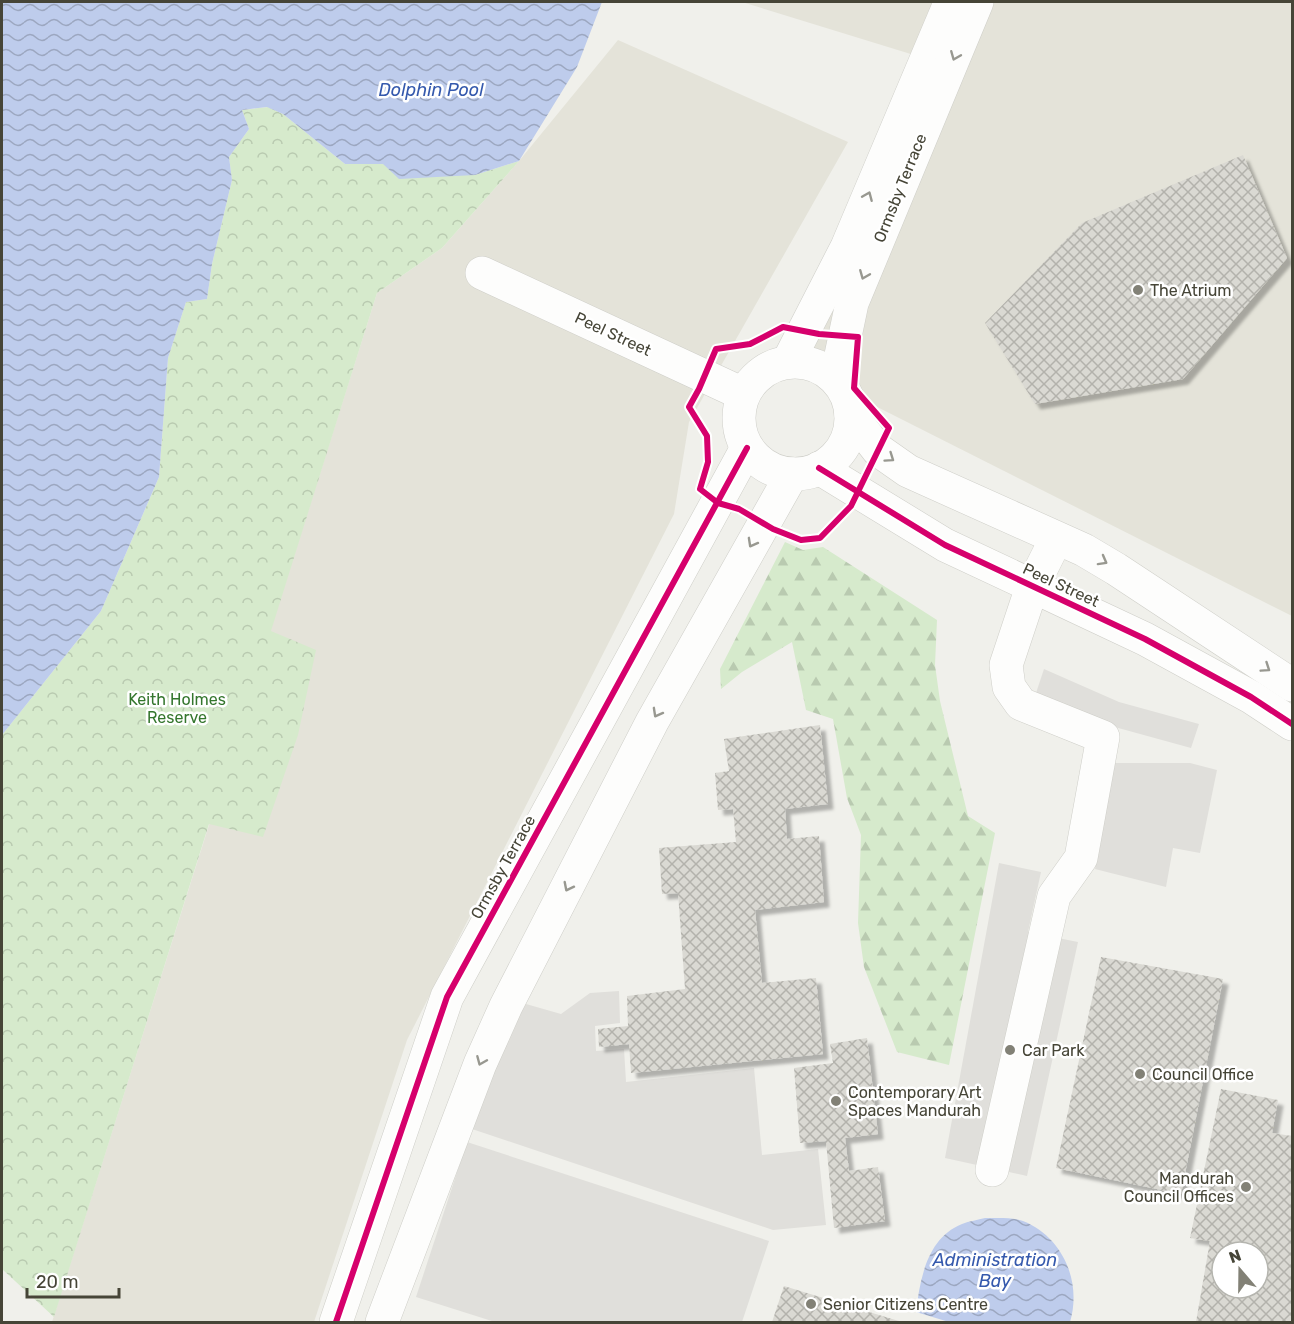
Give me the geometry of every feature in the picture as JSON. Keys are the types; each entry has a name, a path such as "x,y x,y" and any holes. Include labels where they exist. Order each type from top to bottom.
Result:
{"street":[{"name":"Ormsby Terrace","path":"788,362 847,247 949,2"},
{"name":"Ormsby Terrace","path":"836,379 852,303 977,2"},
{"name":"Peel Street","path":"482,273 743,394"},
{"path":"788,362 805,363 822,369 836,379 846,396 851,415 849,431 843,447 833,460 805,471 774,470 758,461 747,448 740,431 738,411 743,394 754,379 770,368 788,362"},
{"path":"851,415 878,450 908,471 1084,550 1293,686"},
{"name":"Ormsby Terrace","path":"336,1323 447,998 747,448"},
{"path":"382,1323 480,1064 506,1006 652,722 805,471"},
{"name":"Peel Street","path":"805,471 945,545 1145,639 1251,697 1293,724"},
{"path":"992,1170 1054,896 1081,858 1103,736 1021,704 1009,687 1006,665 1032,587 1056,539"}],"shaded area":[{"path":"742,2 1292,2 1292,616 788,362 927,59"},
{"path":"618,40 848,142 689,422 674,514 407,1040 314,1322 52,1322 377,293 442,248 519,161"},
{"path":"1044,669 1119,702 1199,724 1191,748 1111,726 1036,693"},
{"path":"1115,763 1190,763 1217,770 1200,853 1173,848 1166,887 1095,869"},
{"name":"Car Park","path":"999,863 1041,872 1028,932 1078,942 1027,1176 945,1158"},
{"path":"619,991 620,1023 595,1026 596,1051 624,1049 626,1082 754,1068 762,1155 818,1149 826,1225 773,1230 472,1129 519,1002 561,1014 590,993"},
{"path":"467,1142 769,1241 742,1322 495,1322 416,1297"}],"green space":[{"name":"Keith Holmes Reserve","path":"268,107 283,114 345,164 383,164 475,175 519,161 442,248 377,293 271,631 316,650 298,735 263,837 209,824 54,1317 2,1269 2,735 101,611 159,477 168,358 186,302 207,299 212,264 232,180 229,157 249,129 242,110"},
{"path":"785,542 803,550 823,547 937,620 935,665 940,701 968,816 995,833 949,1065 897,1052 864,967 858,923 861,835 847,798 833,719 806,710 792,642 742,672 721,689 720,669"}],"water":[{"name":"Dolphin Pool","path":"2,2 602,2 577,67 519,161 475,175 399,179 383,164 345,164 283,114 267,107 242,110 249,129 229,157 232,180 212,264 207,299 186,302 168,358 159,477 101,611 2,735"},
{"name":"Administration Bay","path":"985,1218 1009,1218 1023,1221 1037,1228 1059,1249 1071,1277 1073,1307 1070,1322 949,1322 916,1312 923,1273 933,1249 950,1230"}],"building":[{"name":"The Atrium","path":"1243,155 1287,258 1183,379 1035,404 985,323 1082,223"},
{"path":"820,725 828,804 785,809 787,839 819,836 824,902 755,910 762,983 816,978 823,1054 631,1073 629,1044 599,1047 598,1029 628,1026 627,996 685,989 678,893 662,894 659,848 736,842 733,809 718,810 715,773 729,771 724,739"},
{"name":"Council Office","path":"1101,957 1223,979 1181,1194 1056,1168"},
{"name":"Contemporary Art Spaces Mandurah","path":"867,1038 878,1134 845,1138 849,1171 878,1167 885,1221 834,1228 826,1141 800,1143 794,1068 833,1063 830,1044"},
{"name":"Mandurah Council Offices","path":"1221,1089 1278,1100 1272,1133 1292,1136 1292,1322 1196,1322 1210,1241 1190,1238"},
{"name":"Senior Citizens Centre","path":"784,1286 902,1322 772,1322"}],"cycle path":[{"path":"783,327 819,334 858,337 854,388 889,428 851,506 820,538 801,540 773,529 739,509 718,503 700,489 708,462 707,436 689,407 716,349 750,344 783,327"},
{"path":"336,1322 447,997 747,448"},
{"path":"819,468 945,545 1145,639 1251,697 1292,724"}],"place":[{"name":"The Atrium","path":"1138,290"},
{"name":"Car Park","path":"1010,1050"},
{"name":"Council Office","path":"1140,1074"},
{"name":"Contemporary Art Spaces Mandurah","path":"836,1101"},
{"name":"Mandurah Council Offices","path":"1246,1187"},
{"name":"Senior Citizens Centre","path":"811,1304"}]}
